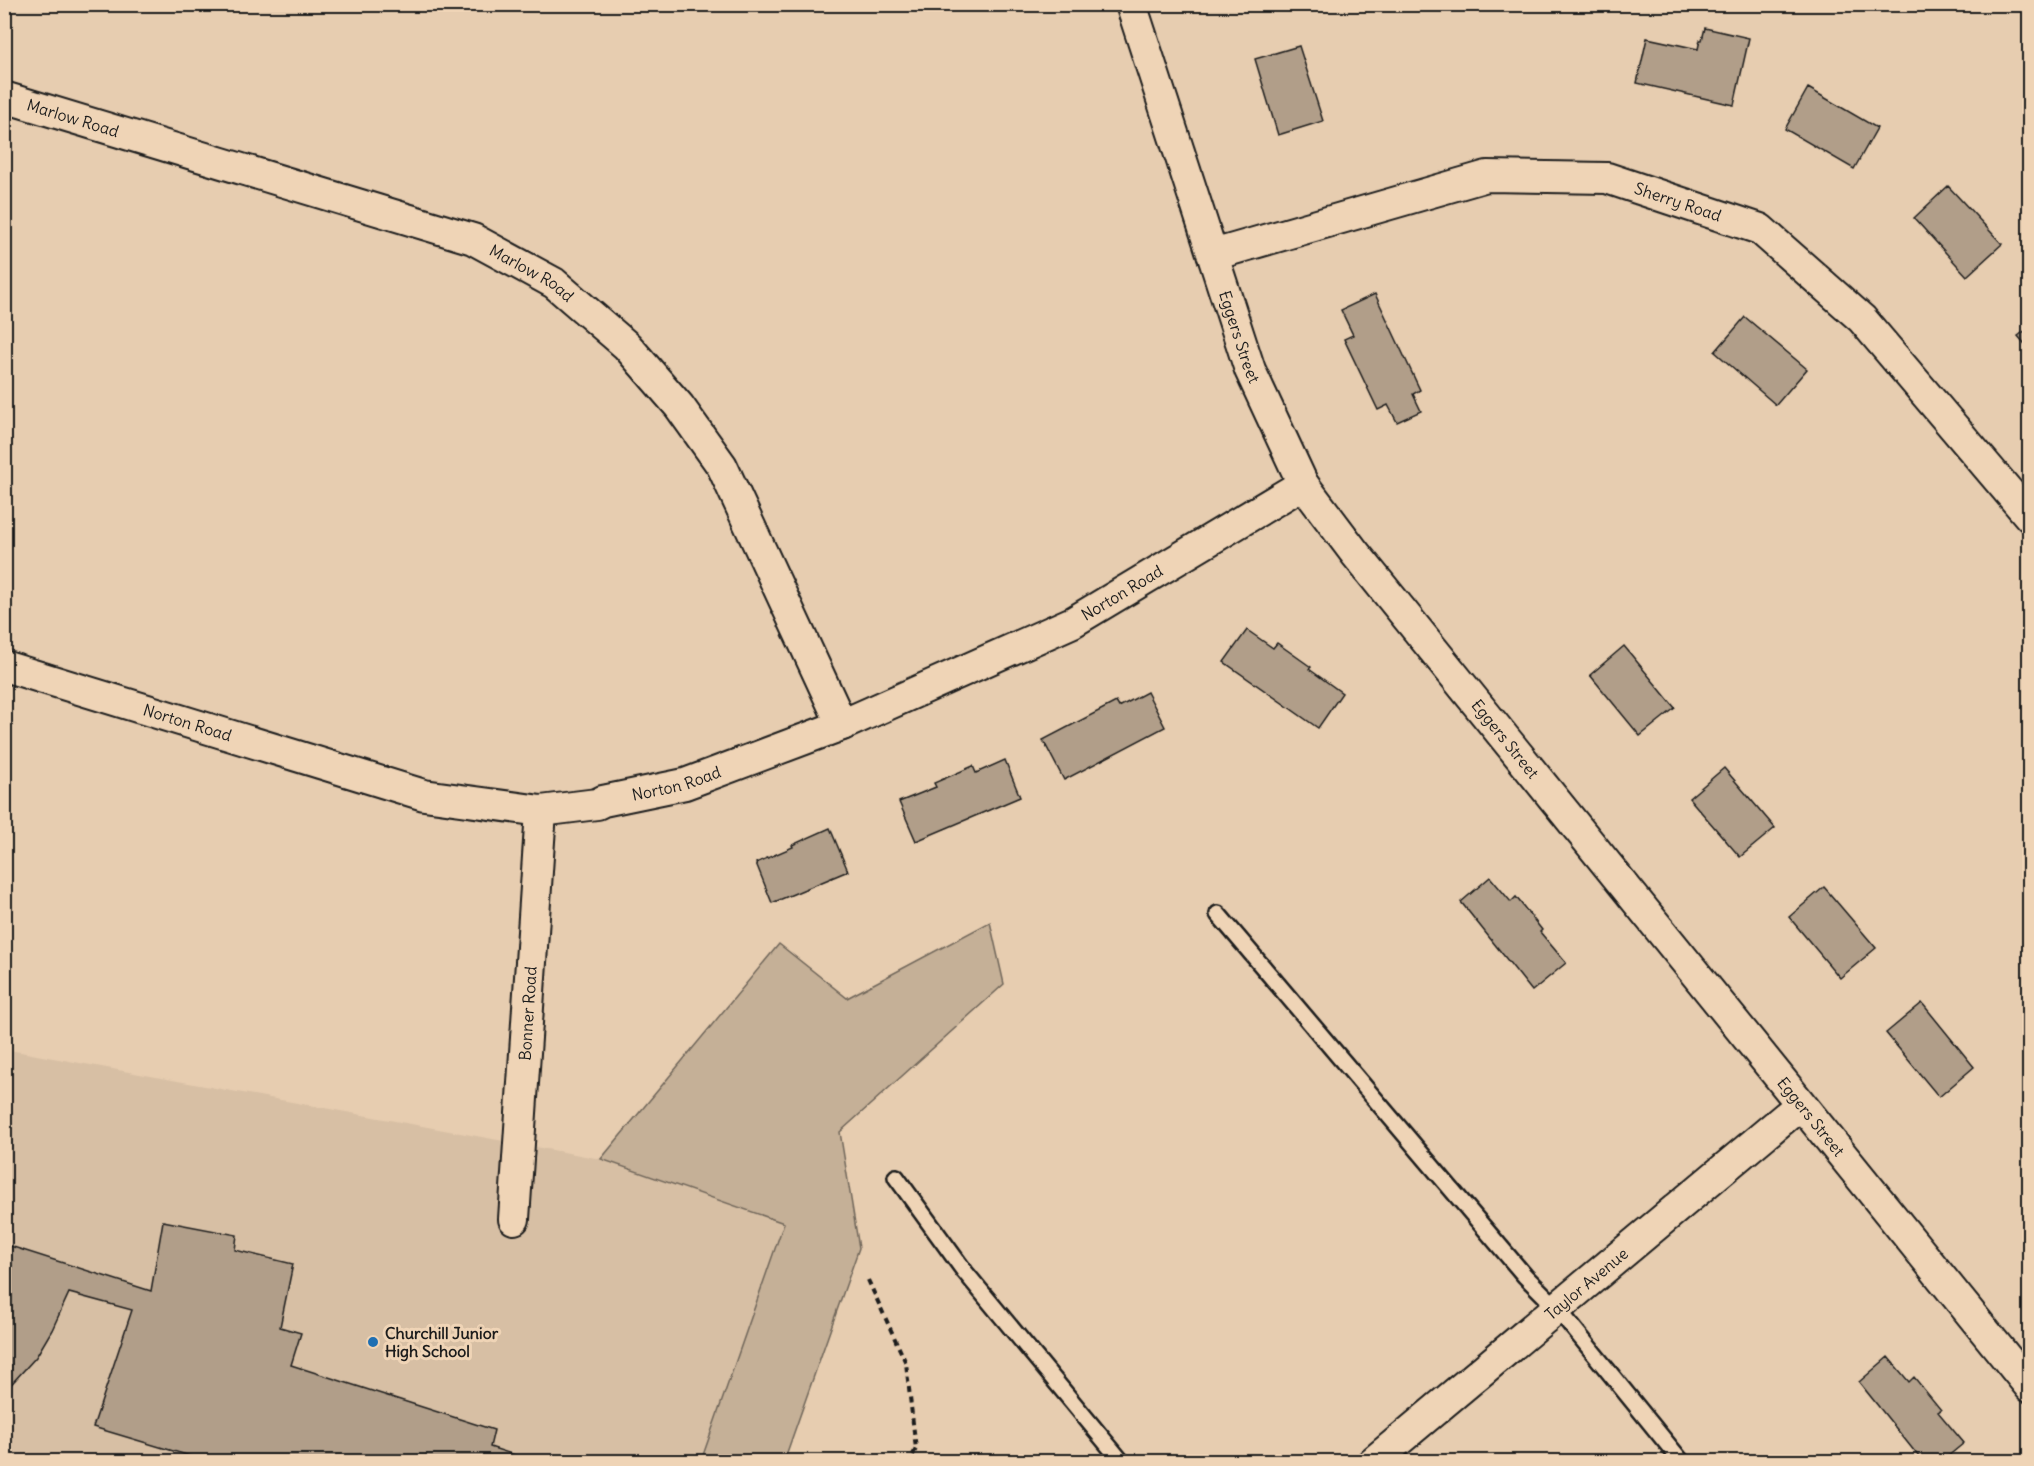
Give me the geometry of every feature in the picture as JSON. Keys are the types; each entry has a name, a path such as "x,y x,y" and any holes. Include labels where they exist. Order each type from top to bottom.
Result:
{"street":[{"name":"Eggers Street","path":"1131,4 1251,369 1303,484 1355,553 2030,1387"},
{"name":"Marlow Road","path":"4,97 473,239 554,283 627,346 679,406 722,466 842,725"},
{"name":"Sherry Road","path":"1213,255 1487,176 1607,178 1760,229 1862,319 2030,517"},
{"name":"Norton Road","path":"4,666 424,795 541,811 597,804 685,784 842,725 1072,622 1303,484"},
{"name":"Bonner Road","path":"514,1219 541,811"},
{"name":"Taylor Avenue","path":"1373,1461 1800,1105"}],"lane":[{"path":"1218,914 1525,1276 1557,1308 1682,1461"},
{"path":"896,1177 965,1272 1122,1461"}],"path":[{"path":"868,1280 906,1363 916,1449 909,1461"}],"shaded area":[{"path":"990,922 1004,984 840,1132 859,1248 784,1461 701,1461 784,1223 601,1159 779,944 847,998"},
{"name":"Churchill Junior High School","path":"4,1049 601,1159 784,1223 701,1461 5,1461"}],"building":[{"path":"1705,28 1749,38 1734,105 1637,83 1647,38 1698,49"},
{"path":"1299,46 1323,121 1278,135 1255,59"},
{"path":"1808,88 1877,128 1854,169 1785,129"},
{"path":"1948,186 2002,244 1967,276 1914,218"},
{"path":"1375,294 1420,390 1413,394 1421,411 1397,422 1388,405 1378,410 1344,339 1353,335 1341,310"},
{"path":"1745,317 1807,369 1776,405 1715,352"},
{"path":"2030,327 2030,350 2018,336"},
{"path":"1247,630 1273,648 1277,643 1342,693 1318,728 1224,662"},
{"path":"1624,646 1675,708 1640,736 1590,675"},
{"path":"1147,692 1165,727 1064,780 1043,740 1116,702 1119,707"},
{"path":"1005,760 1020,797 916,841 899,802 936,787 934,783 973,766 976,773"},
{"path":"1724,768 1775,828 1740,857 1689,798"},
{"path":"830,828 848,871 772,903 756,863"},
{"path":"1490,877 1511,902 1516,897 1542,930 1540,932 1566,963 1532,991 1461,902"},
{"path":"1824,887 1876,948 1840,978 1789,917"},
{"path":"1922,1003 1974,1067 1939,1097 1886,1033"},
{"path":"163,1221 237,1235 235,1250 293,1264 280,1327 301,1333 291,1365 494,1430 490,1447 536,1462 210,1462 93,1427 132,1310 69,1293 52,1330 36,1357 4,1392 4,1244 151,1291"},
{"path":"1888,1357 1909,1382 1914,1377 1941,1410 1938,1412 1964,1443 1941,1462 1923,1462 1859,1382"}],"place":[{"name":"Churchill Junior High School","path":"373,1342"}]}
